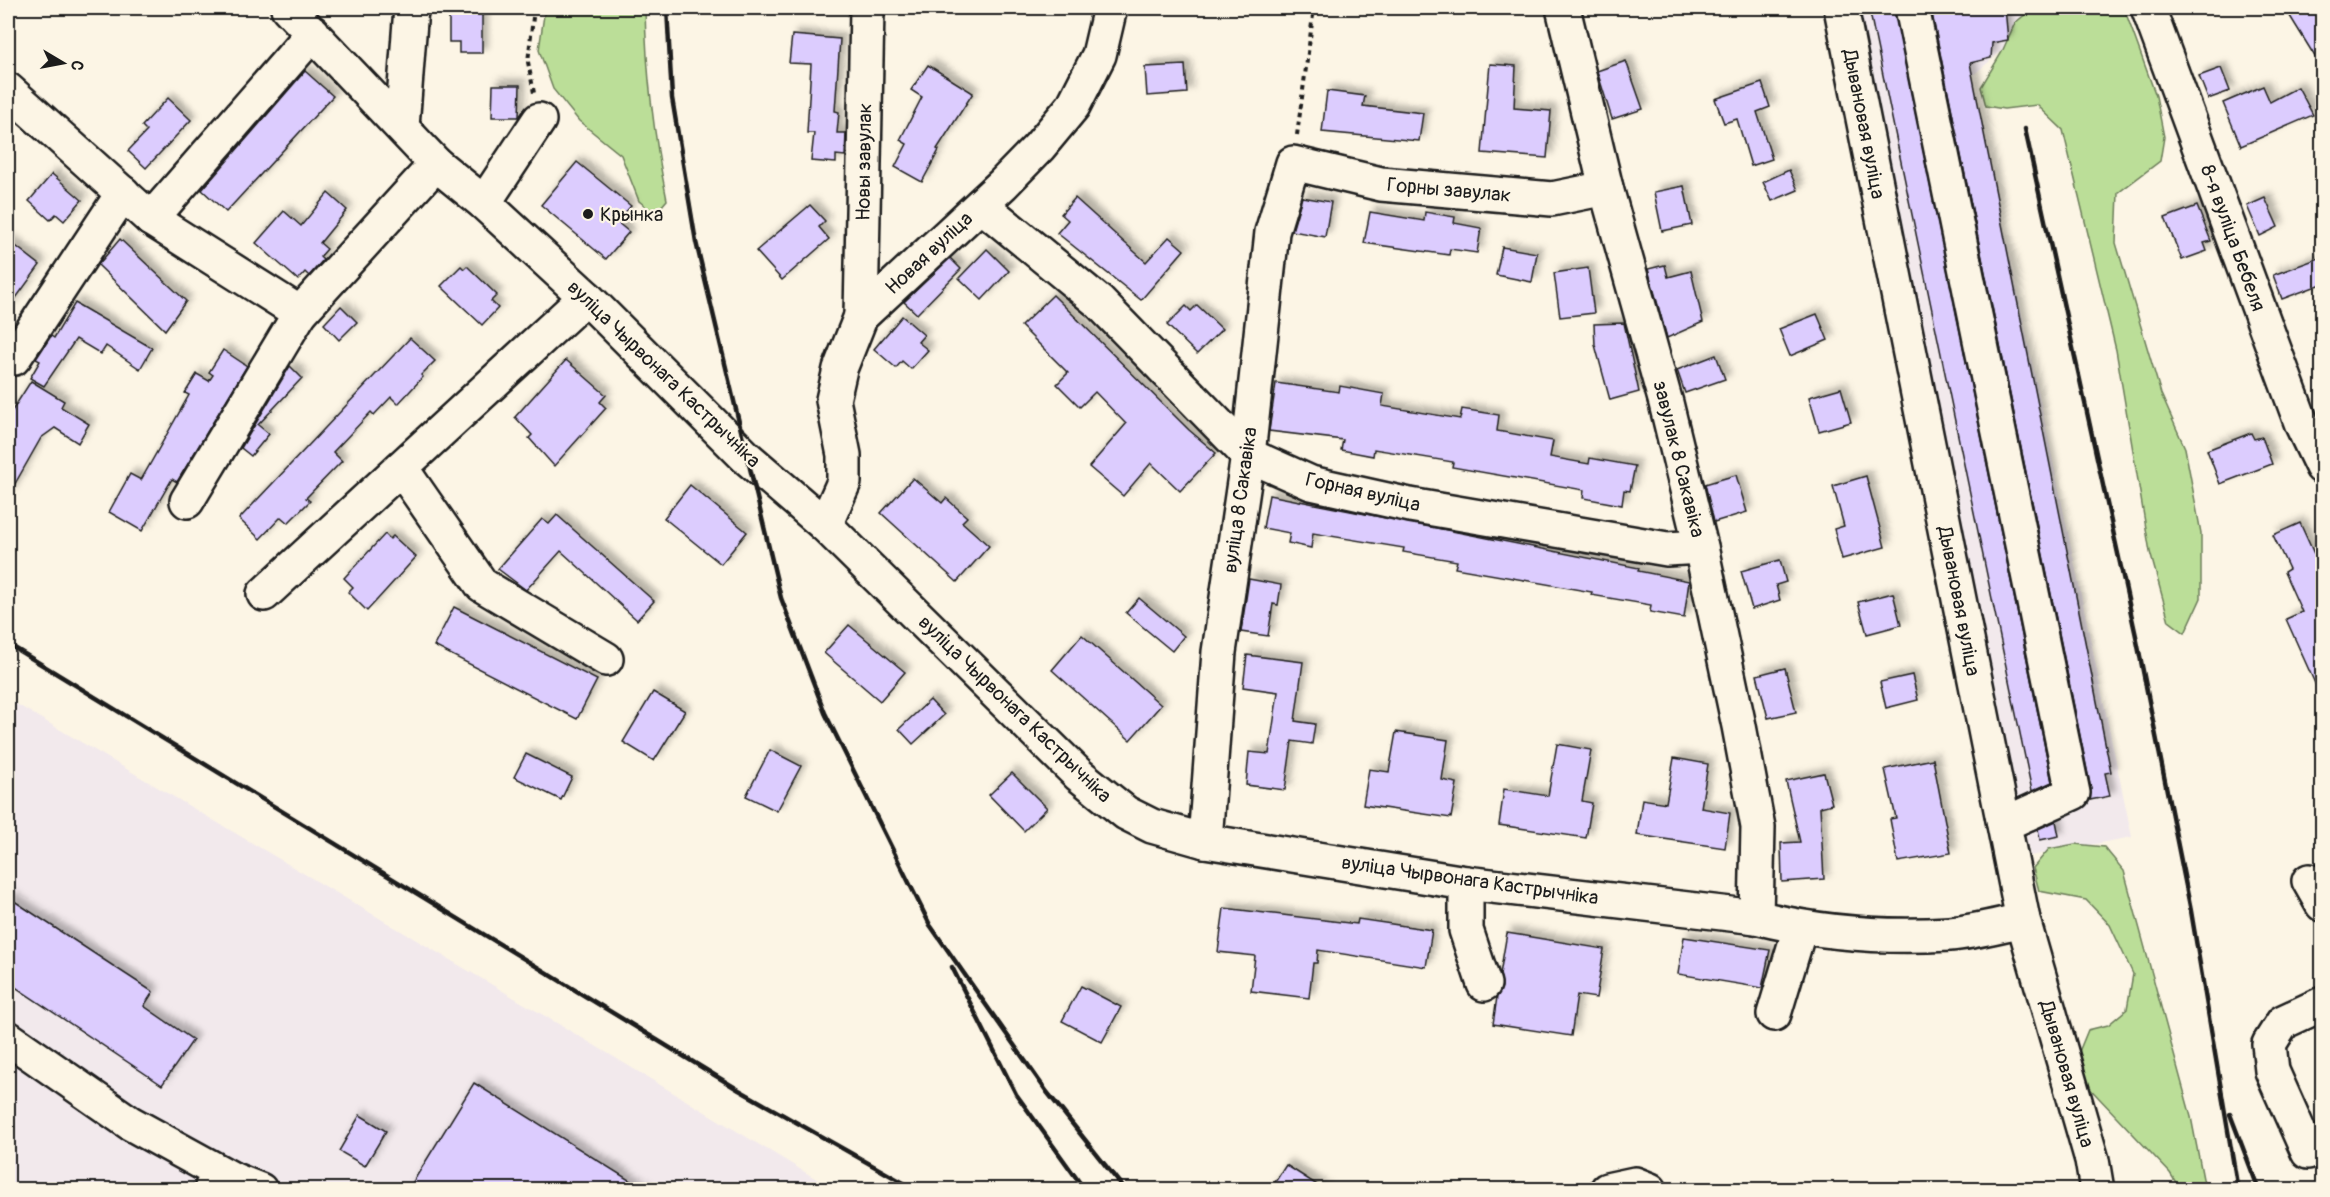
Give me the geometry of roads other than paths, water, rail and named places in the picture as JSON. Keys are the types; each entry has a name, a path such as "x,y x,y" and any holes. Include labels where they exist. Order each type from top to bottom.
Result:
{"street":[{"name":"вуліца Чырвонага Кастрычніка","path":"288,8 436,164 484,203 586,297 746,457 825,525 1079,775 1126,813 1152,826 1205,841 1466,883 1756,917 1800,928 1884,934 1952,934 2023,920"},
{"path":"402,127 411,8"},
{"name":"Новы завулак","path":"861,316 867,8"},
{"name":"Новая вуліца","path":"825,525 844,482 844,455 833,400 840,369 861,316 981,205 1039,147 1072,106 1099,55 1110,8"},
{"name":"завулак 8 Сакавіка","path":"1563,8 1606,188 1666,403 1701,547 1758,826 1756,917"},
{"name":"Дывановая вуліца","path":"1841,8 2023,920 2092,1160 2097,1190"},
{"path":"1912,8 2073,793 2004,824"},
{"name":"8-я вуліца Бебеля","path":"2148,8 2312,420 2322,467"},
{"path":"152,219 313,33"},
{"path":"8,90 152,219 300,313"},
{"path":"484,203 539,120"},
{"name":"Горны завулак","path":"1293,163 1381,184 1552,199 1606,188"},
{"name":"вуліца 8 Сакавіка","path":"1205,841 1219,652 1248,455 1272,232 1293,163"},
{"path":"188,501 300,313 436,164"},
{"path":"8,357 14,358 123,194"},
{"name":"Горная вуліца","path":"981,205 1099,302 1248,455 1311,483 1410,505 1667,549 1701,547"},
{"path":"264,594 586,297"},
{"path":"401,468 482,585 606,659"},
{"path":"1466,883 1466,930 1484,984"},
{"path":"1774,1014 1800,928"},
{"path":"2308,1152 2272,1071 2269,1044 2283,1022 2322,1004"},
{"path":"8,1038 130,1123 232,1186"},
{"path":"1607,1190 1635,1184 1650,1190"}],"railway":[{"path":"667,8 672,98 696,242 781,598 825,713 930,925 1047,1092 1125,1190"},
{"path":"2025,129 2136,636 2191,911 2238,1190"},
{"path":"8,644 739,1090 916,1190"},
{"path":"952,967 1016,1094 1085,1190"},
{"path":"2230,1114 2259,1190"}],"place":[{"name":"Крынка","path":"588,214"}]}
